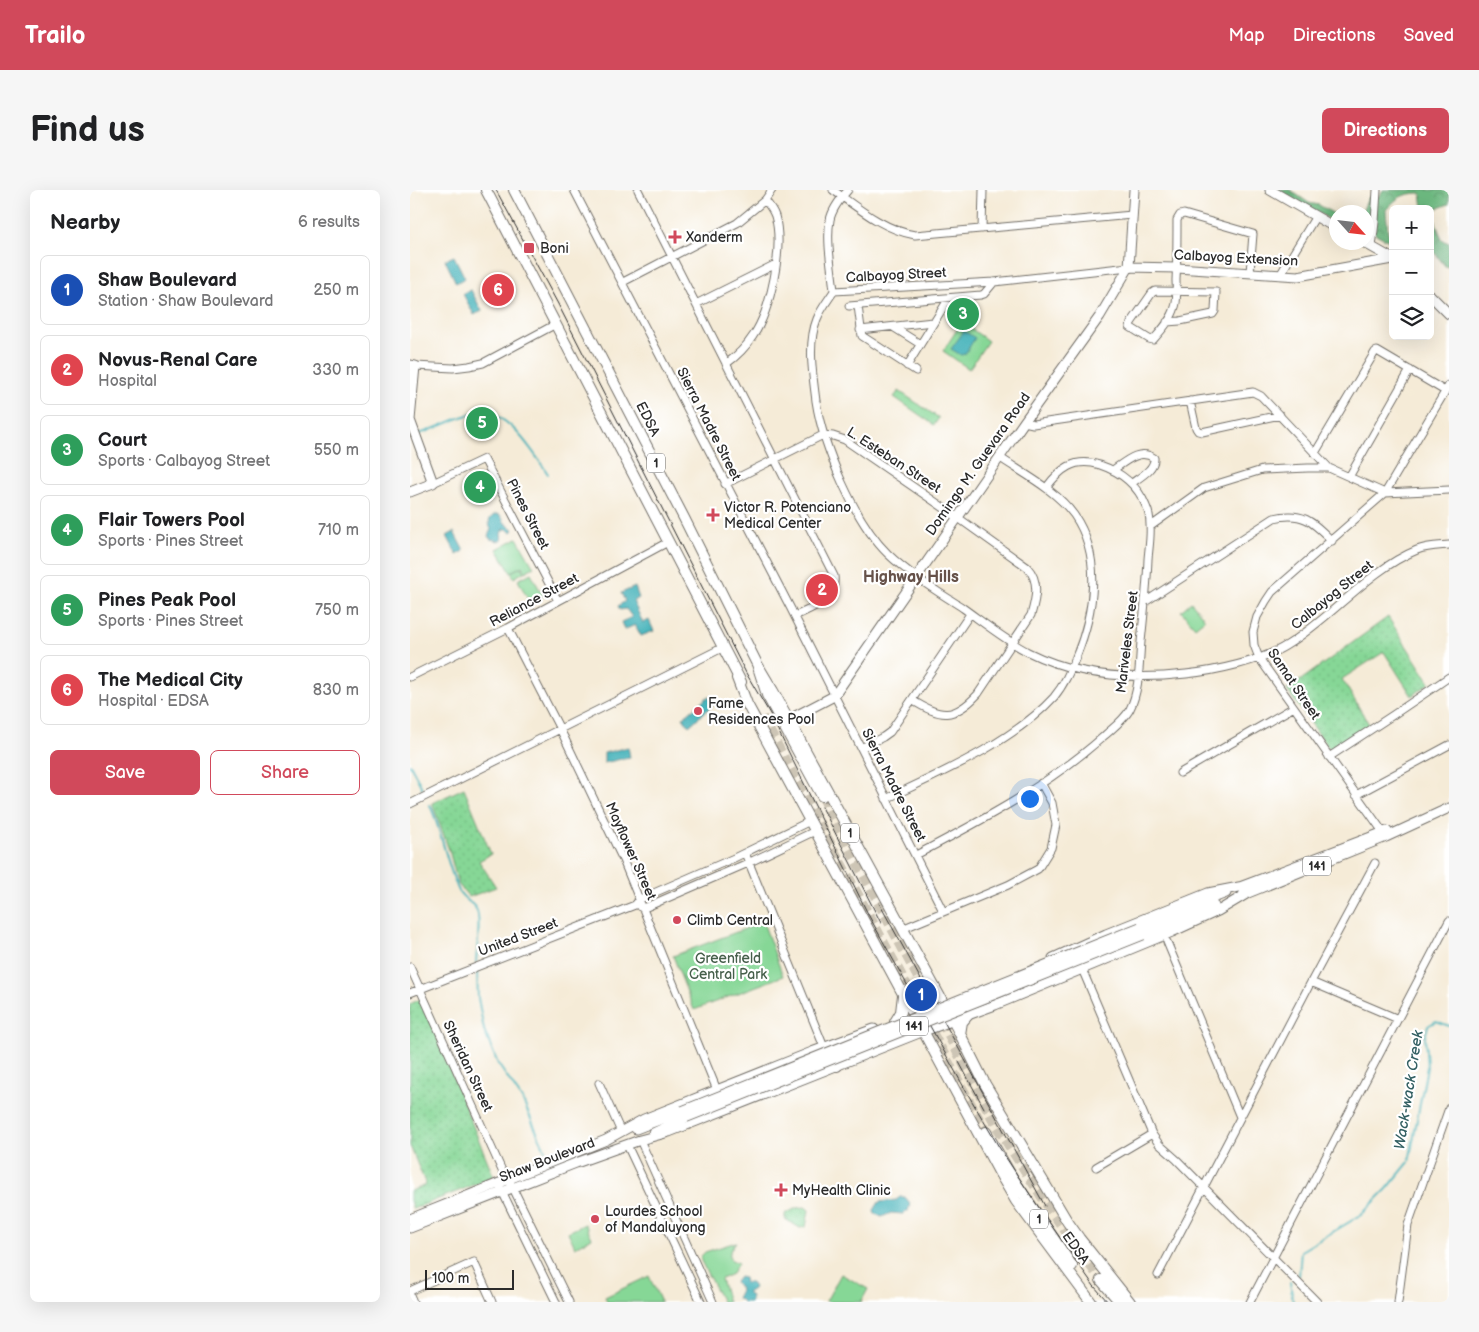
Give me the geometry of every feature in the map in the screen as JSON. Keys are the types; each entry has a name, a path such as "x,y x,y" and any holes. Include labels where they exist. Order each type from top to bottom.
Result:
{"highway":[{"name":"1","path":"486,190 722,648 762,717"},
{"name":"EDSA","path":"514,190 684,518 757,664 767,695 822,796"},
{"name":"1","path":"757,664 953,1021 985,1084 1046,1188 1079,1238 1130,1302"},
{"name":"1","path":"738,678 747,704 805,823 903,992 1016,1202 1091,1302"},
{"path":"835,1067 844,1057 862,1046 919,1023 945,1007 1080,951"},
{"path":"895,1022 903,1007 903,992"},
{"path":"960,1034 962,1022 968,1015"},
{"name":"EDSA","path":"986,1132 1042,1223 1099,1302"},
{"path":"1101,1280 1120,1302"}],"main road":[{"name":"Domingo M. Guevara Road","path":"788,720 834,696 957,517 1100,316 1129,267 1134,190"},
{"path":"1270,190 1329,224"},
{"path":"1374,248 1389,257"},
{"path":"1371,250 1374,258 1371,263"},
{"name":"Calbayog Extension","path":"1129,267 1177,268 1298,276 1389,260"},
{"path":"1431,295 1449,314"},
{"path":"412,366 410,420 433,483"},
{"name":"Pines Street","path":"410,492 433,483"},
{"name":"Shaw Boulevard","path":"684,1115 1383,832 1449,808"},
{"name":"Shaw Boulevard","path":"1080,951 1208,892 1246,889 1370,844 1424,821 1432,815"},
{"name":"Shaw Boulevard","path":"410,1228 501,1188 508,1181 606,1140 644,1119 812,1052 895,1022 953,1021 1218,911 1246,889"},
{"path":"1080,951 1087,967"},
{"path":"1013,980 1019,995"},
{"path":"812,1052 820,1061 821,1072"},
{"name":"Shaw Boulevard","path":"508,1181 669,1132 835,1067"},
{"name":"141","path":"640,1140 684,1115"},
{"name":"141","path":"606,1140 684,1115"},
{"name":"Shaw Boulevard","path":"410,1219 501,1188"}],"street":[{"name":"Sierra Madre Street","path":"574,190 795,616 943,911"},
{"path":"638,190 834,576 835,586 831,594 820,604 795,616"},
{"path":"623,282 737,223 764,200 772,190"},
{"path":"833,190 886,226 902,233 915,234 982,229 1132,215"},
{"path":"834,292 829,234 830,221 842,196 848,190"},
{"path":"982,190 982,229"},
{"path":"1374,227 1375,190"},
{"path":"726,364 744,348 760,324 771,293 776,264 777,226 772,208 764,200"},
{"path":"1166,322 1212,314 1215,311 1216,292 1176,292 1158,291 1152,293 1130,325 1132,329 1151,340 1166,322 1175,307 1176,292 1177,268 1177,220 1180,215 1184,214 1253,234 1250,272"},
{"path":"1280,275 1316,216"},
{"path":"696,304 776,264"},
{"name":"Calbayog Street","path":"1129,267 994,282 834,292 817,319 812,344 814,383 823,435 856,510 867,529 887,552 916,577 1027,651 1071,668 1096,673 1137,677 1202,672 1259,658 1280,650 1313,628 1366,582 1401,559 1417,550 1449,545"},
{"path":"849,306 981,296 994,282"},
{"path":"907,366 949,298"},
{"path":"858,306 860,330 865,338 916,371"},
{"path":"860,330 933,322"},
{"path":"412,366 453,368 483,363 556,324"},
{"path":"892,327 920,344"},
{"path":"1315,453 1377,351 1447,388"},
{"path":"1349,477 1410,370"},
{"name":"Samat Street","path":"1383,832 1259,658 1254,645 1253,632 1262,606 1272,592 1385,493 1447,388"},
{"path":"1024,422 1033,424 1253,392 1261,396 1329,468 1385,493 1449,490"},
{"path":"1190,401 1196,428 1202,432 1280,415"},
{"name":"L. Esteban Street","path":"725,484 823,435 839,437 1027,566 1033,573 1036,583 1035,602 1031,615 972,701 959,710 942,715 934,713 912,700"},
{"path":"1113,470 1131,457 1145,454 1154,458 1152,466 1132,483"},
{"path":"886,799 959,763 1019,727 1053,698 1062,687 1086,632 1090,615 1092,570 1087,545 1079,523 1071,511 1046,488 999,458"},
{"name":"Pines Street","path":"433,483 484,459 558,601"},
{"name":"Mariveles Street","path":"916,855 979,822 1041,783 1088,750 1125,716 1130,709 1137,677 1147,584 1150,516 1132,483 1113,470 1093,463 1070,464 1057,473 1046,488"},
{"path":"1150,526 1194,494 1209,486 1262,470 1329,468"},
{"path":"1145,602 1274,518 1288,516 1306,518 1332,541"},
{"name":"Reliance Street","path":"410,677 508,628 668,542"},
{"path":"1147,584 1156,595"},
{"path":"861,748 890,732 970,614"},
{"name":"Mayflower Street","path":"508,628 560,729 623,860 638,902 644,908 717,1090"},
{"path":"410,804 722,648"},
{"path":"1329,757 1449,676"},
{"path":"1180,773 1294,707"},
{"path":"1356,795 1449,745"},
{"path":"902,929 1008,885 1031,874 1041,865 1051,848 1056,825 1052,803 1041,783"},
{"name":"United Street","path":"410,993 638,902 805,823"},
{"path":"644,908 811,834"},
{"path":"745,853 824,1048 835,1067"},
{"path":"1158,1276 1375,863"},
{"path":"1250,1302 1449,921"},
{"path":"1167,942 1240,1117"},
{"name":"Sheridan Street","path":"410,967 508,1181 568,1302"},
{"path":"1087,967 1152,1134 1159,1144 1178,1160 1203,1188 1317,1302"},
{"path":"1311,982 1398,1019"},
{"path":"598,1084 621,1132"},
{"path":"1398,1302 1408,1225 1449,1108"},
{"path":"1096,1167 1152,1134"},
{"path":"640,1140 713,1302"},
{"path":"627,1145 701,1302"},
{"path":"508,1181 501,1188 556,1302"},
{"path":"410,1291 474,1262 492,1302"},
{"path":"410,1296 413,1302"}],"green space":[{"path":"1277,190 1290,190 1309,203 1319,205 1329,211 1329,219"},
{"path":"1383,190 1449,190 1449,204 1436,209 1434,217 1434,205 1423,205 1421,193 1401,197 1389,205 1386,210 1389,241 1374,233 1374,205 1365,205 1368,198 1379,196"},
{"path":"1434,217 1442,240 1449,243 1449,267 1445,266 1434,252"},
{"path":"962,322 988,341 969,369 943,351"},
{"path":"899,391 939,418 934,425 894,397"},
{"path":"517,538 534,567 525,572 522,566 511,572 521,567 524,572 514,578 497,549"},
{"path":"531,573 543,596 530,603 518,580"},
{"path":"1191,602 1205,619 1195,627 1181,611"},
{"path":"1388,617 1430,683 1412,696 1384,652 1342,679 1370,726 1331,751 1287,690"},
{"path":"464,788 491,854 479,861 496,887 469,897 458,884 449,850 432,803"},
{"name":"Greenfield Central Park","path":"763,922 783,976 694,1010 673,956"},
{"path":"421,999 494,1177 413,1209 410,1201 410,1191 426,1185 410,1146 410,1004"},
{"path":"805,1207 809,1210 806,1227 800,1228 785,1219 785,1214 796,1208"},
{"path":"585,1224 592,1238 575,1247 568,1232"},
{"path":"736,1242 731,1250 730,1259 738,1263 732,1274 721,1279 728,1302 722,1302 701,1261 701,1256 705,1252"},
{"path":"841,1274 868,1289 861,1302 826,1301"},
{"path":"649,1276 661,1302 607,1302 605,1297"}],"water":[{"path":"454,256 465,278 456,283 445,260"},
{"path":"471,290 482,311 474,315 463,294"},
{"path":"964,331 975,338 965,354 961,355 951,349"},
{"path":"496,514 500,515 505,523 514,530 510,532 504,529 501,533 502,539 499,541 490,539 488,536 491,529 489,520"},
{"path":"454,532 464,551 457,555 447,536"},
{"path":"635,587 639,598 633,601 643,623 649,620 654,631 641,636 635,625 624,630 621,622 632,617 626,609 620,610 618,606 625,601 621,593"},
{"name":"Fame Residences Pool","path":"709,696 713,705 689,726 683,717"},
{"path":"628,747 630,757 604,763 604,753"},
{"path":"900,1197 905,1197 910,1203 908,1211 903,1214 891,1213 882,1217 875,1214 874,1210 879,1202 896,1200"},
{"path":"739,1277 744,1278 745,1283 751,1283 754,1287 747,1293 751,1296 751,1302 743,1302 737,1298 741,1290 735,1282"}],"waterway":[{"path":"419,434 467,415 485,412 496,416 517,432 548,474"},
{"path":"410,764 422,788"},
{"path":"430,805 458,889 477,911 479,927 476,962"},
{"path":"477,971 478,998 484,1030 498,1064 522,1099 545,1150"},
{"name":"Wack-wack Creek","path":"1299,1276 1301,1251 1361,1215 1387,1189 1409,1162 1427,1067 1425,1037 1428,1026 1436,1021 1449,1026"},
{"name":"Wack-wack Creek","path":"1290,1282 1293,1302"}],"tunnel":[{"path":"762,717 986,1132"},
{"path":"822,796 997,1127 1051,1211 1101,1280"}],"tram line":[{"path":"496,190 558,304 746,673 770,714 869,916 999,1147 1094,1286 1108,1302"},
{"path":"822,807 881,923"},
{"path":"879,903 1045,1206"},
{"path":"959,1062 984,1108"}],"place":[{"name":"Xanderm","path":"675,237"},
{"name":"Boni","path":"529,248"},
{"name":"The Medical City","path":"498,290"},
{"name":"Court","path":"963,314"},
{"name":"Pines Peak Pool","path":"482,423"},
{"name":"Flair Towers Pool","path":"480,487"},
{"name":"Victor R. Potenciano Medical Center","path":"713,515"},
{"name":"Novus-Renal Care","path":"822,590"},
{"name":"Fame Residences Pool","path":"698,711"},
{"name":"Climb Central","path":"677,920"},
{"name":"Shaw Boulevard","path":"921,995"},
{"name":"MyHealth Clinic","path":"781,1190"},
{"name":"Lourdes School of Mandaluyong","path":"595,1219"}],"district":[{"name":"Highway Hills","path":"911,577"}]}
